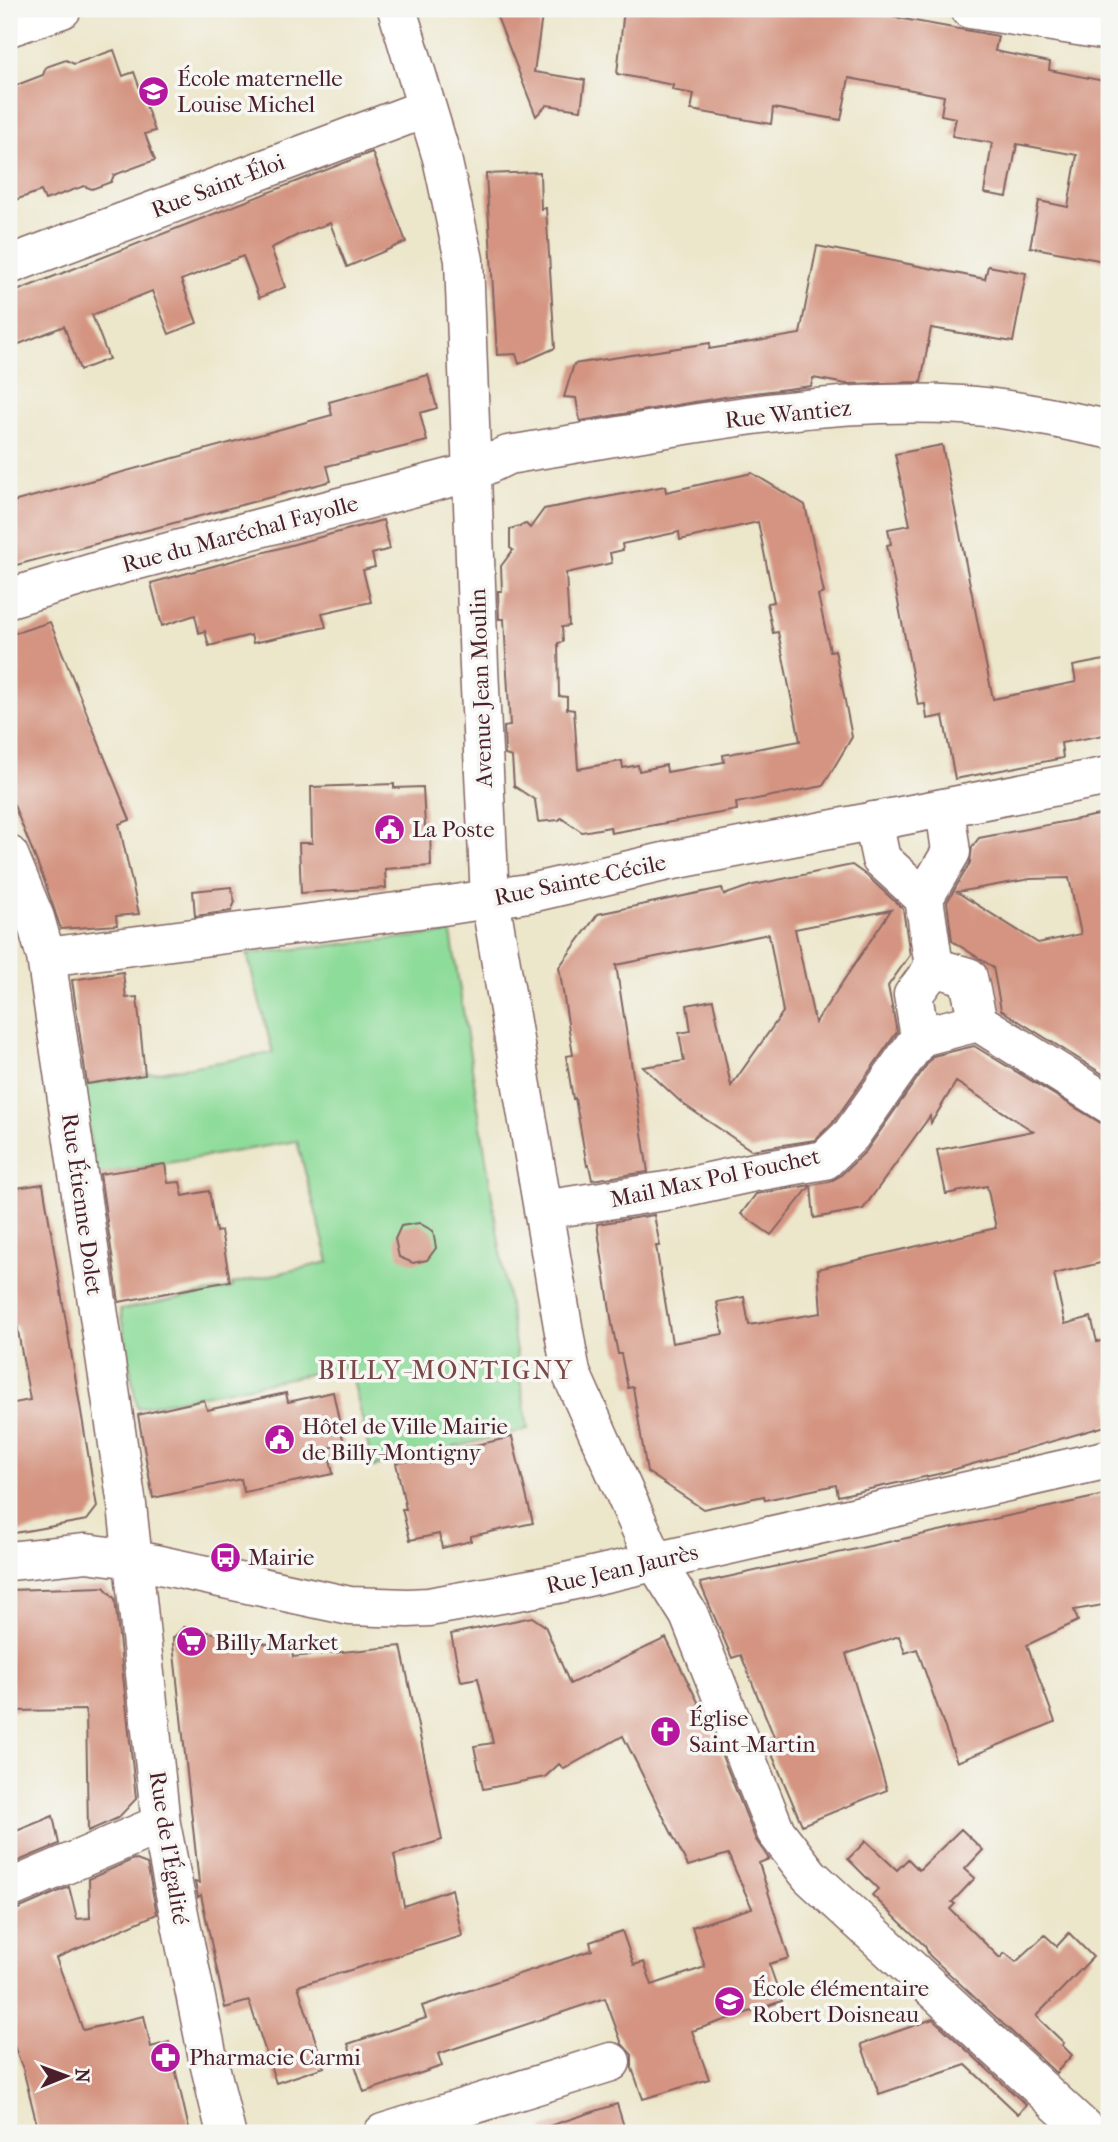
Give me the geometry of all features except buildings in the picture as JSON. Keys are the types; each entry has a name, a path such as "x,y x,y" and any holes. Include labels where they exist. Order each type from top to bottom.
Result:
{"street":[{"path":"9,27 62,9"},
{"name":"Avenue Jean Moulin","path":"397,9 442,158 464,260 490,899 571,1373 655,1561 690,1615 776,1832 810,1876 1089,2133"},
{"path":"970,9 1109,31"},
{"name":"Rue Saint-Éloi","path":"9,265 427,108"},
{"name":"Rue Wantiez","path":"472,472 508,455 793,409 963,405 1109,429"},
{"name":"Rue du Maréchal Fayolle","path":"9,598 119,565 472,472"},
{"name":"Rue Sainte-Cécile","path":"46,957 535,892 668,861 1109,776"},
{"path":"945,808 951,852 924,898 934,967 913,995 920,1037 978,1022"},
{"path":"873,821 881,859 924,898"},
{"name":"Rue Étienne Dolet","path":"9,855 35,918 46,957 127,1505 132,1559"},
{"path":"934,967 968,977 978,1022 1109,1104"},
{"name":"Mail Max Pol Fouchet","path":"542,1210 673,1190 825,1160 851,1135 920,1037"},
{"name":"Rue Jean Jaurès","path":"9,1561 86,1553 132,1559 350,1606 408,1608 447,1605 558,1584 1109,1459"},
{"name":"Rue de l'Égalité","path":"132,1559 161,1825 208,2058 226,2133"},
{"path":"9,1889 161,1825"},
{"path":"383,2133 611,2062"}],"green space":[{"path":"451,933 528,1429 373,1467 350,1366 137,1408 120,1310 232,1288 232,1284 329,1262 297,1141 96,1175 81,1085 273,1053 247,954"}],"place":[{"name":"École maternelle Louise Michel","path":"154,91"},
{"name":"La Poste","path":"389,829"},
{"name":"Hôtel de Ville Mairie de Billy-Montigny","path":"279,1439"},
{"name":"Mairie","path":"225,1557"},
{"name":"Billy Market","path":"192,1642"},
{"name":"Église Saint-Martin","path":"666,1731"},
{"name":"École élémentaire Robert Doisneau","path":"729,2001"},
{"name":"Pharmacie Carmi","path":"166,2057"}],"district":[{"name":"BILLY-MONTIGNY","path":"446,1370"}]}
